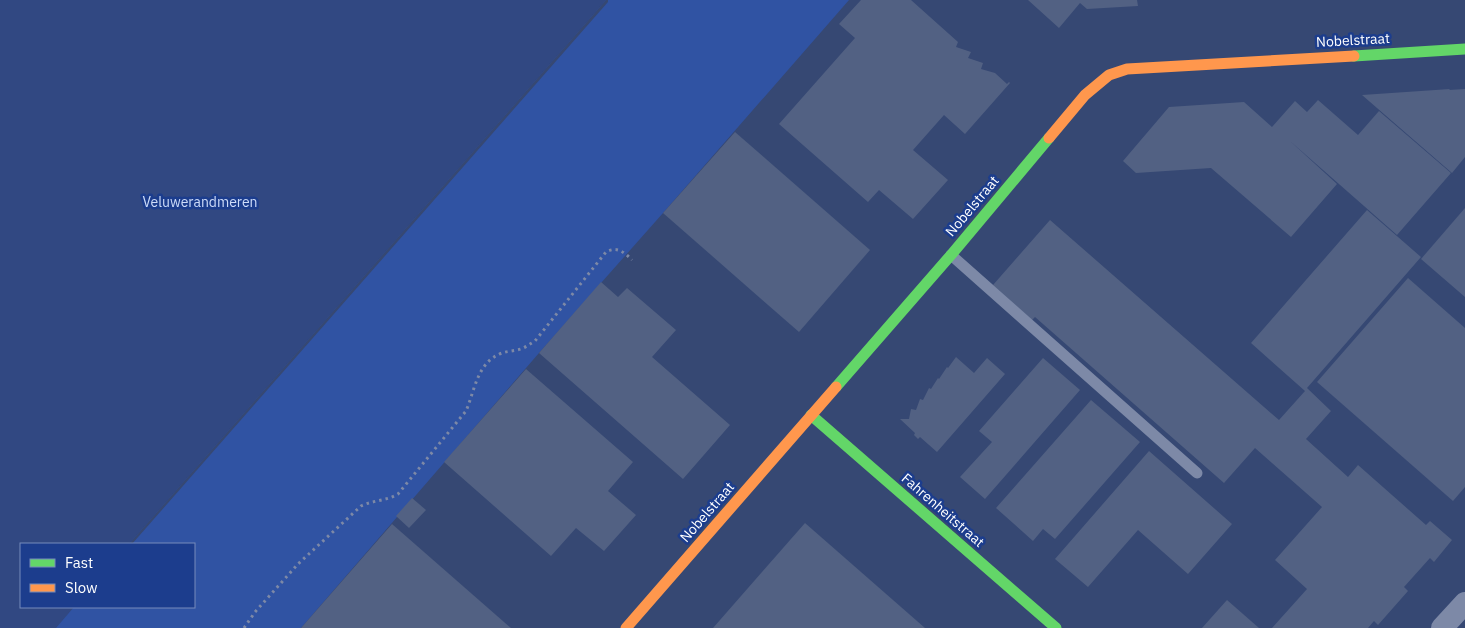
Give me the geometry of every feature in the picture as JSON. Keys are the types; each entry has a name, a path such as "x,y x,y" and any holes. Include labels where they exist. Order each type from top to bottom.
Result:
{"street":[{"name":"Nobelstraat","path":"626,628 951,255 1086,95 1109,75 1127,69 1465,49"},
{"name":"Fahrenheitstraat","path":"811,415 1056,628"},
{"path":"1442,628 1465,603"}],"lane":[{"path":"951,255 1197,473"}],"path":[{"path":"244,628 255,612 298,564 361,506 398,494 466,412 478,375 492,358 520,349 535,341 606,252 613,248 619,250 632,260"}],"green space":[{"name":"Veluwerandmeren","path":"0,0 849,0 539,353 301,628 0,628"}],"shaded area":[{"name":"Veluwerandmeren","path":"0,0 606,0 130,543 20,543 20,608 73,608 56,628 0,628"}],"pier":[{"path":"606,0 608,0 133,543 130,543"}],"building":[{"path":"861,0 911,0 958,42 956,47 971,52 968,58 983,63 981,69 995,73 1007,84 1010,83 965,134 944,115 913,150 948,180 913,219 879,190 868,202 779,124 855,38 839,24"},
{"path":"1028,0 1137,0 1138,6 1087,9 1080,3 1059,28"},
{"path":"1465,89 1465,157 1452,173 1362,95"},
{"path":"1318,100 1358,135 1379,111 1451,173 1397,235 1290,141 1337,184 1291,237 1211,168 1136,173 1123,161 1169,107 1244,102 1272,127 1295,101 1307,112"},
{"path":"735,132 870,250 799,332 663,213"},
{"path":"1465,208 1465,297 1421,259"},
{"path":"1367,210 1421,257 1307,388 1331,411 1306,439 1348,477 1358,465 1426,525 1430,521 1452,540 1434,562 1430,558 1404,587 1408,591 1378,625 1374,621 1368,628 1272,628 1307,589 1275,560 1322,507 1255,448 1224,483 1035,317 1032,320 993,285 1050,220 1279,420 1305,391 1251,343"},
{"path":"1408,278 1465,328 1465,487 1453,501 1317,382"},
{"path":"601,282 618,297 627,288 676,330 652,357 730,425 683,479 539,353"},
{"path":"956,357 974,373 987,358 1005,374 937,452 920,437 918,439 914,435 915,433 900,419 909,419 911,409 916,410 920,399 923,400 929,388 931,389"},
{"path":"1043,358 1080,390 985,499 960,477 992,442 979,431"},
{"path":"526,369 633,462 608,491 636,515 604,551 576,528 551,556 444,462"},
{"path":"1091,400 1140,442 1055,539 1043,529 1033,541 996,508"},
{"path":"1149,451 1232,524 1188,574 1138,530 1088,587 1055,559"},
{"path":"412,498 426,510 409,528 396,516"},
{"path":"805,523 925,628 713,628"},
{"path":"392,524 511,628 301,628"},
{"path":"1227,600 1259,628 1202,628"}],"traffic: fast":[{"path":"1354,56 1465,49"},
{"path":"836,387 951,255 1049,138"},
{"path":"811,415 1056,628"}],"traffic: slow":[{"path":"1049,138 1085,95 1109,75 1127,69 1354,56"},
{"path":"626,628 836,387"}]}
